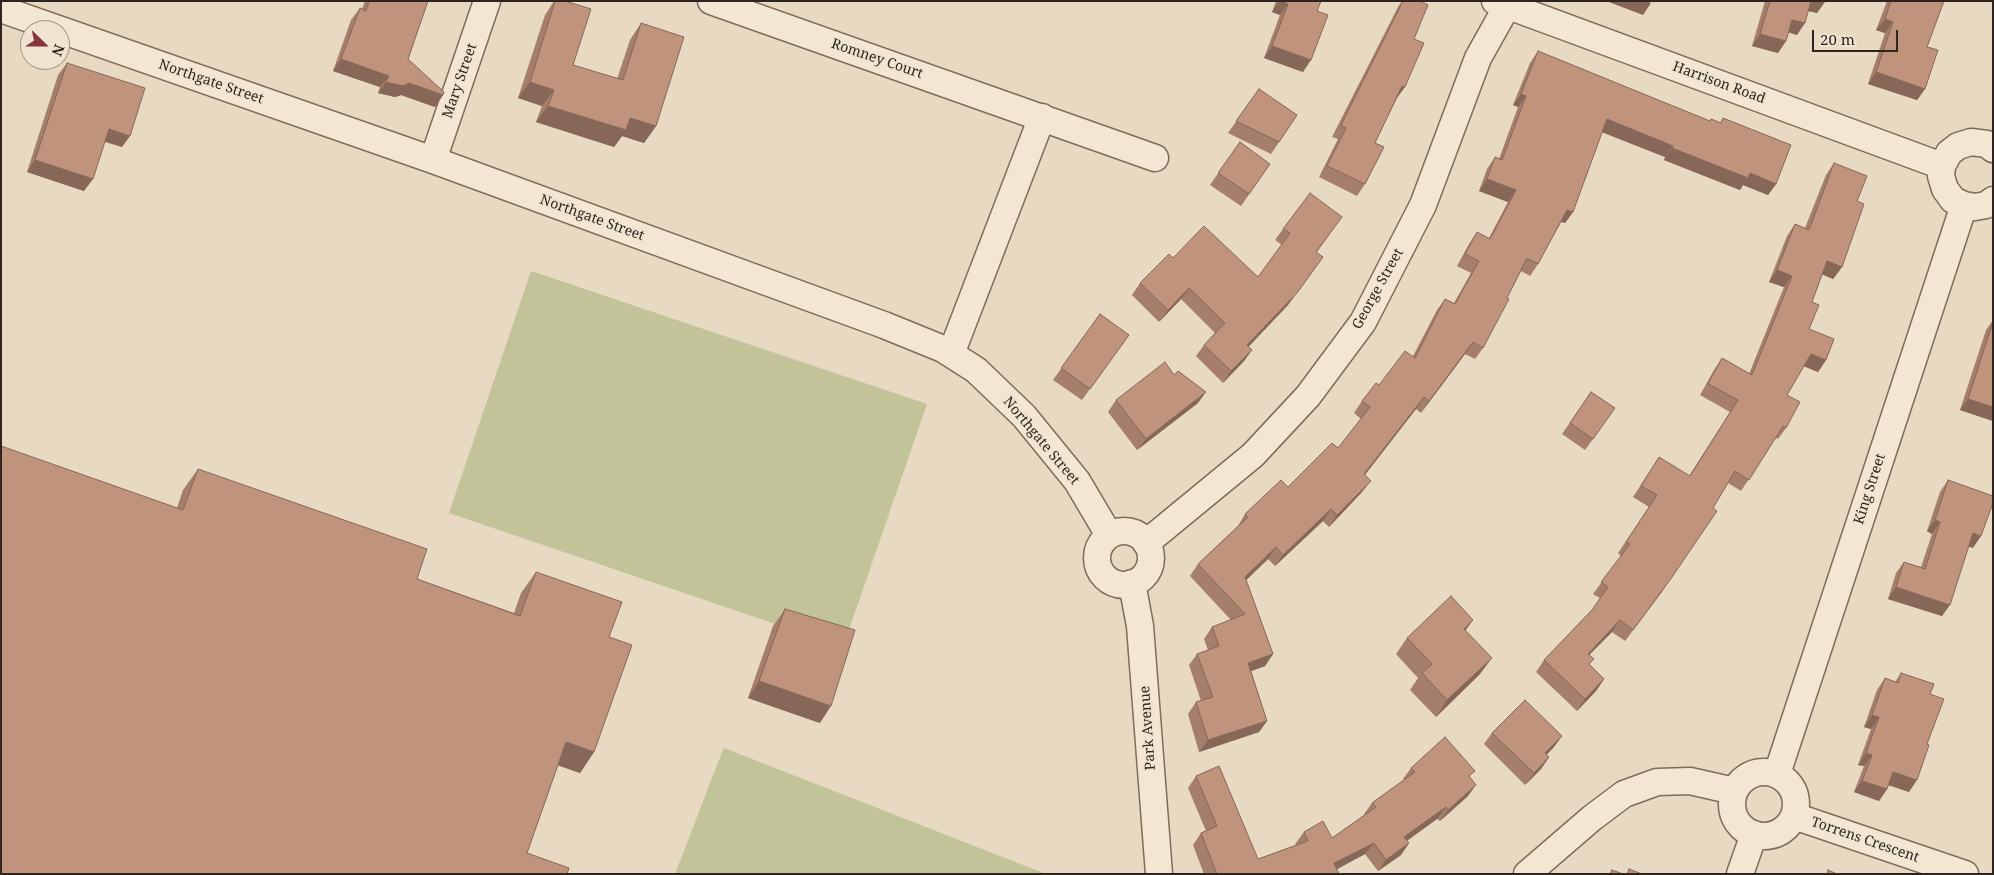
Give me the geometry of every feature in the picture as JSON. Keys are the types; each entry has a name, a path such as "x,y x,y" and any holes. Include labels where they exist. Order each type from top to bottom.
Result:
{"street":[{"name":"Mary Street","path":"433,160 487,1"},
{"name":"Romney Court","path":"711,1 1155,158"},
{"name":"Harrison Road","path":"1504,3 1942,166"},
{"name":"George Street","path":"1146,544 1253,456 1308,396 1363,322 1423,205 1478,58 1504,3"},
{"name":"Northgate Street","path":"1,9 433,160 943,349 976,370 1024,416 1077,481 1109,535"},
{"path":"950,354 1042,117"},
{"path":"1991,140 1971,142 1958,146 1949,153 1942,166 1942,176 1945,189 1953,200 1975,207 1986,205 1993,200"},
{"name":"King Street","path":"1776,774 1964,205"},
{"path":"1127,531 1140,536 1150,550 1148,570 1142,578 1123,585 1113,583 1105,578 1098,567 1098,550 1102,541 1109,535 1127,531"},
{"name":"Park Avenue","path":"1132,583 1140,626 1159,874"},
{"path":"1761,771 1776,774 1788,782 1795,796 1794,816 1786,828 1776,834 1765,836 1754,834 1743,829 1735,818 1731,805 1734,792 1739,782 1748,775 1761,771"},
{"path":"1527,874 1592,818 1624,794 1657,782 1690,781 1734,792"},
{"name":"Torrens Crescent","path":"1794,816 1965,874"},
{"path":"1740,874 1754,834"}],"green space":[{"path":"531,271 927,404 843,647 449,513"},
{"path":"724,748 1046,874 675,874"}],"building":[{"path":"369,1 428,1 408,59 444,92 443,95 409,83 403,86 386,82 389,76 341,59 360,8 366,11"},
{"path":"555,1 565,1 591,9 573,65 623,80 641,23 684,37 656,126 630,118 626,130 548,106 554,90 530,82"},
{"path":"1282,1 1321,1 1317,11 1328,15 1311,60 1272,46 1288,4"},
{"path":"1403,1 1420,1 1428,5 1414,39 1424,43 1405,87 1402,86 1375,143 1384,147 1365,184 1327,166 1346,128 1341,125"},
{"path":"1770,1 1811,1 1805,23 1792,20 1786,41 1760,34"},
{"path":"1891,1 1944,1 1927,47 1938,50 1925,89 1876,72 1893,22 1885,19"},
{"path":"1538,51 1710,121 1711,119 1721,123 1723,118 1791,145 1776,184 1750,173 1748,178 1672,148 1673,146 1607,119 1573,212 1567,210 1538,264 1527,258 1507,298 1509,299 1483,348 1473,342 1429,401 1424,397 1364,474 1371,481 1337,515 1331,509 1283,555 1276,547 1245,577 1273,654 1248,663 1267,721 1208,740 1196,702 1213,697 1197,654 1219,646 1212,627 1245,614 1198,564 1248,517 1245,514 1281,480 1288,487 1332,443 1338,448 1370,407 1362,401 1376,383 1379,385 1405,351 1415,358 1445,299 1455,304 1479,261 1465,254 1477,232 1490,239 1516,190 1487,179 1495,157 1502,160 1526,96 1521,94"},
{"path":"70,64 145,88 130,136 109,129 93,179 35,160 65,70 70,70"},
{"path":"1259,89 1297,115 1279,142 1236,121"},
{"path":"1240,142 1270,164 1249,194 1218,173"},
{"path":"1834,163 1867,176 1857,201 1864,204 1842,267 1827,261 1812,302 1819,305 1809,329 1834,339 1826,360 1811,354 1787,395 1800,402 1786,428 1783,426 1749,480 1735,471 1713,508 1717,511 1633,630 1620,620 1588,654 1594,659 1589,664 1604,679 1585,699 1544,660 1592,610 1608,587 1601,582 1630,544 1626,542 1657,495 1641,486 1659,457 1690,476 1738,400 1708,384 1722,358 1752,375 1792,276 1777,270 1795,224 1809,230"},
{"path":"1310,193 1342,217 1316,252 1323,257 1297,293 1247,345 1252,350 1231,371 1204,345 1225,323 1189,288 1168,310 1140,283 1169,254 1173,258 1204,226 1258,277 1290,233 1283,229"},
{"path":"1100,314 1129,335 1090,389 1061,368"},
{"path":"1993,322 1993,407 1968,399"},
{"path":"1165,362 1174,375 1178,371 1206,392 1146,439 1116,400"},
{"path":"1591,392 1615,408 1593,439 1570,423"},
{"path":"1,446 183,510 198,469 427,549 417,579 520,616 536,572 622,602 609,637 632,645 594,752 566,742 527,853 569,868 567,874 1,874"},
{"path":"1948,480 1993,496 1993,503 1981,536 1973,533 1950,605 1896,587 1904,562 1925,569 1940,522 1935,520"},
{"path":"1451,596 1473,620 1464,629 1492,658 1447,700 1422,673 1432,664 1407,638"},
{"path":"785,609 855,630 831,706 759,681"},
{"path":"1901,673 1934,684 1930,694 1944,699 1927,744 1929,745 1917,780 1893,772 1887,789 1862,781 1872,755 1866,753 1879,717 1872,715 1885,678 1898,683"},
{"path":"1525,700 1562,736 1545,753 1549,757 1534,773 1492,733"},
{"path":"1445,737 1475,771 1469,776 1476,785 1448,810 1446,807 1404,837 1409,843 1386,860 1374,843 1334,863 1339,874 1217,874 1201,833 1217,826 1196,776 1219,766 1258,859 1308,841 1304,832 1323,821 1332,838 1376,807 1372,803 1415,772 1411,768"},
{"path":"1629,869 1642,874 1627,874"},
{"path":"1612,870 1623,874 1610,874"},
{"path":"1828,870 1837,874 1827,874"}]}
